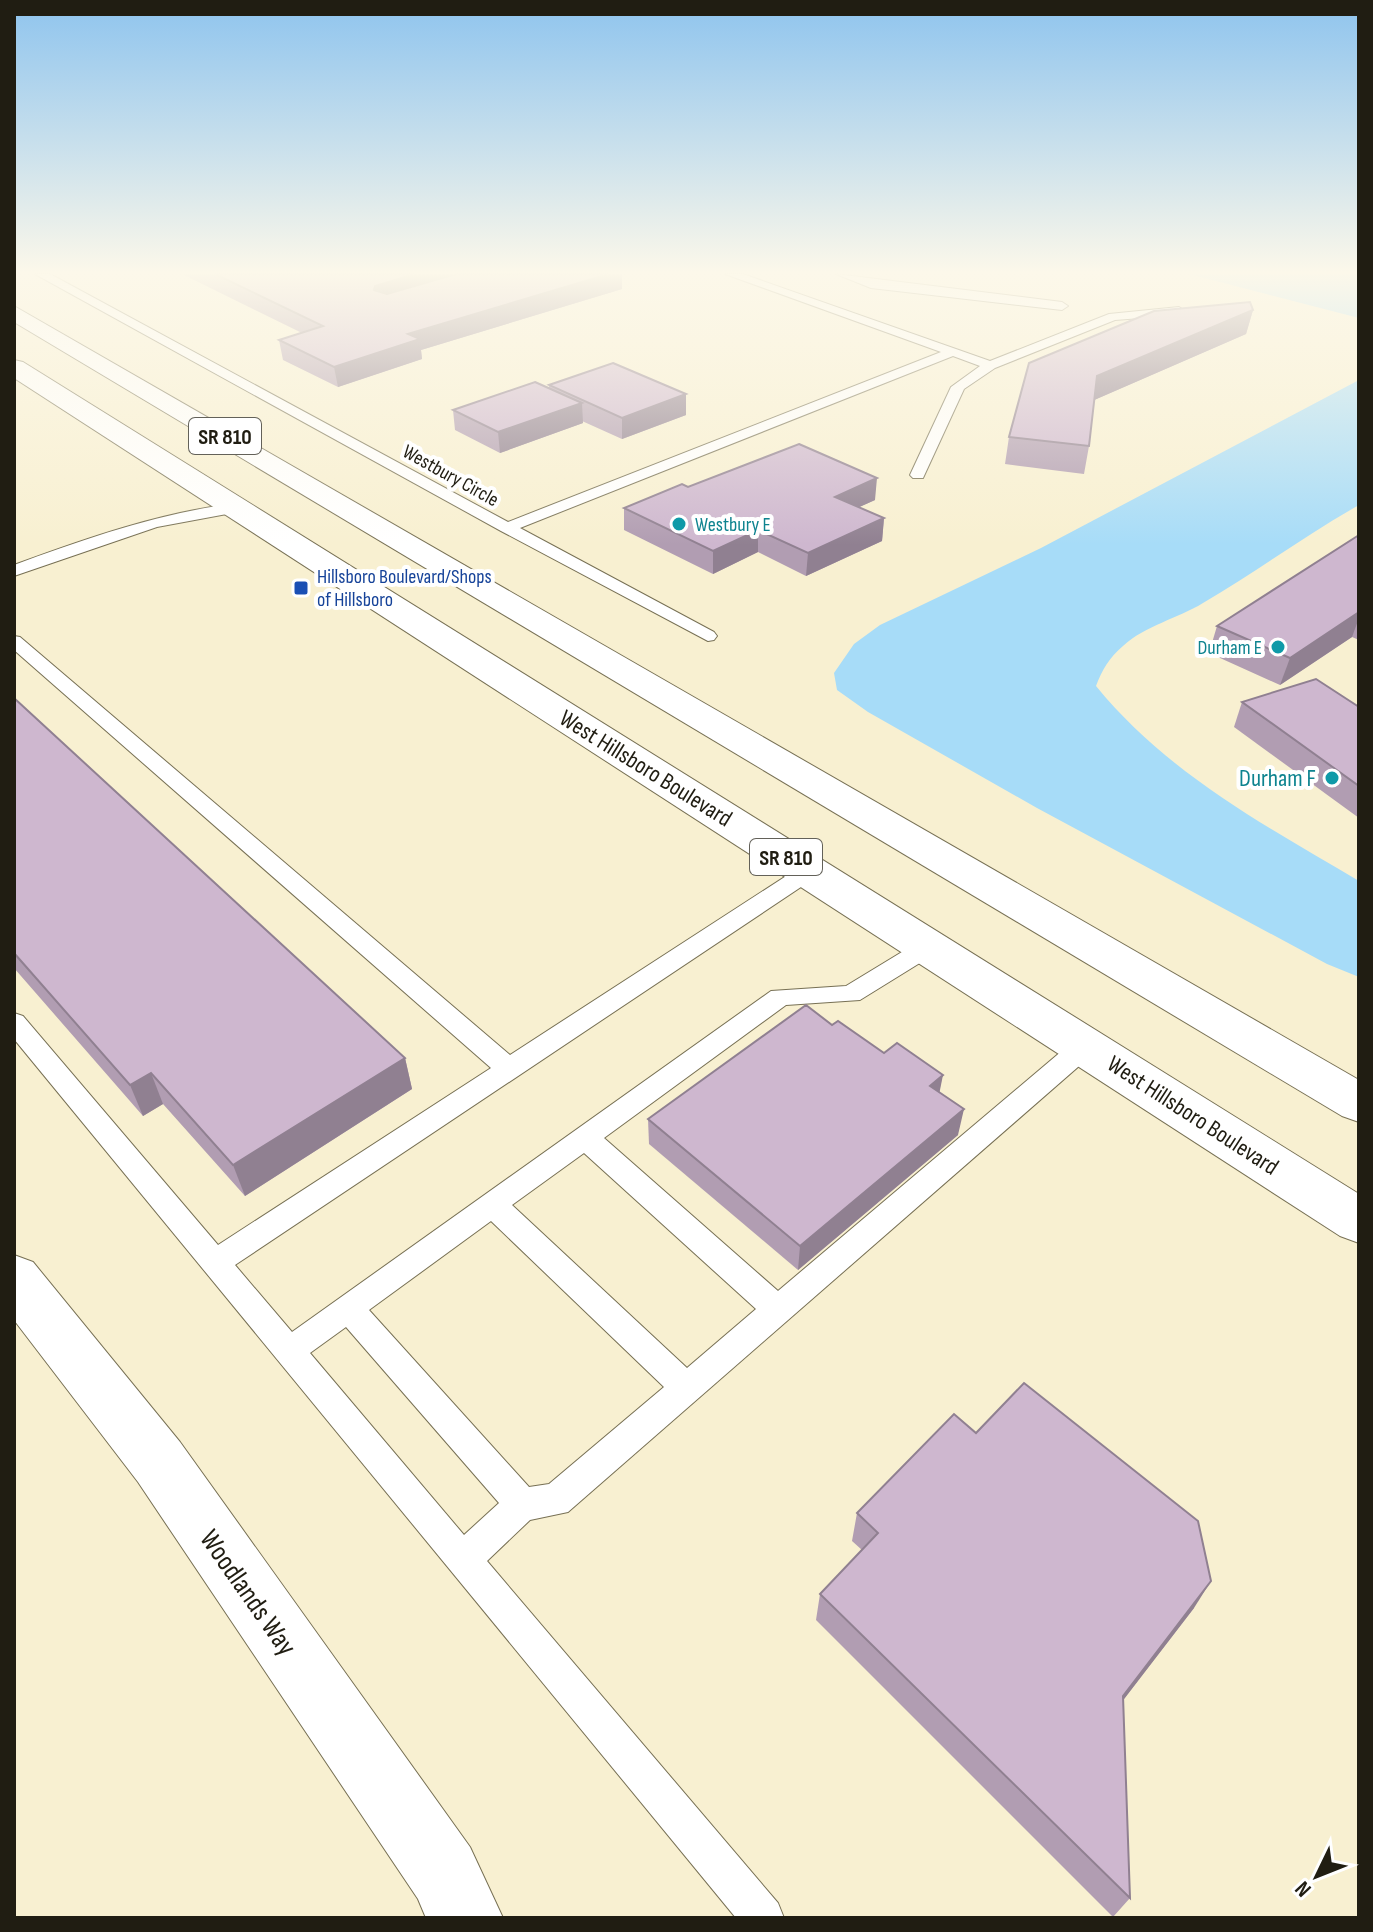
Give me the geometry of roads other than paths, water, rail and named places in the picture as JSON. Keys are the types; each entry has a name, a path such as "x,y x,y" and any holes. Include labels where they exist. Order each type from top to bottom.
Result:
{"main road":[{"name":"West Hillsboro Boulevard","path":"82,364 247,489 808,872 1359,1221"},
{"name":"West Hillsboro Boulevard","path":"14,367 170,466 247,489"},
{"path":"170,466 223,469 247,489 338,503 1359,1103"},
{"name":"Woodlands Way","path":"14,1278 159,1462 444,1873 465,1918"}],"lane":[{"name":"Westbury Circle","path":"206,364 507,528 921,364"},
{"path":"918,475 958,387 990,365"},
{"path":"14,553 122,517 247,489"},
{"path":"14,571 137,527 194,512 247,489"},
{"path":"507,528 708,636"},
{"path":"14,641 509,1069"},
{"path":"215,1262 808,872"},
{"path":"289,1351 780,997 851,994 928,947"},
{"path":"14,1022 763,1918"},
{"path":"463,1560 522,1504 556,1500 1085,1046"},
{"path":"586,1138 778,1310"},
{"path":"492,1204 687,1389"},
{"path":"348,1308 522,1504"}],"water":[{"path":"1359,380 1359,505 1203,603 1132,639 1103,669 1096,686 1124,717 1185,771 1253,818 1359,881 1359,977 1327,964 1037,808 868,712 837,690 834,673 854,644 880,625 1041,548"}],"place":[{"name":"Westbury E","path":"679,524"},
{"name":"Hillsboro Boulevard/Shops of Hillsboro","path":"301,588"},
{"name":"Durham E","path":"1278,647"},
{"name":"Durham F","path":"1332,778"}]}
